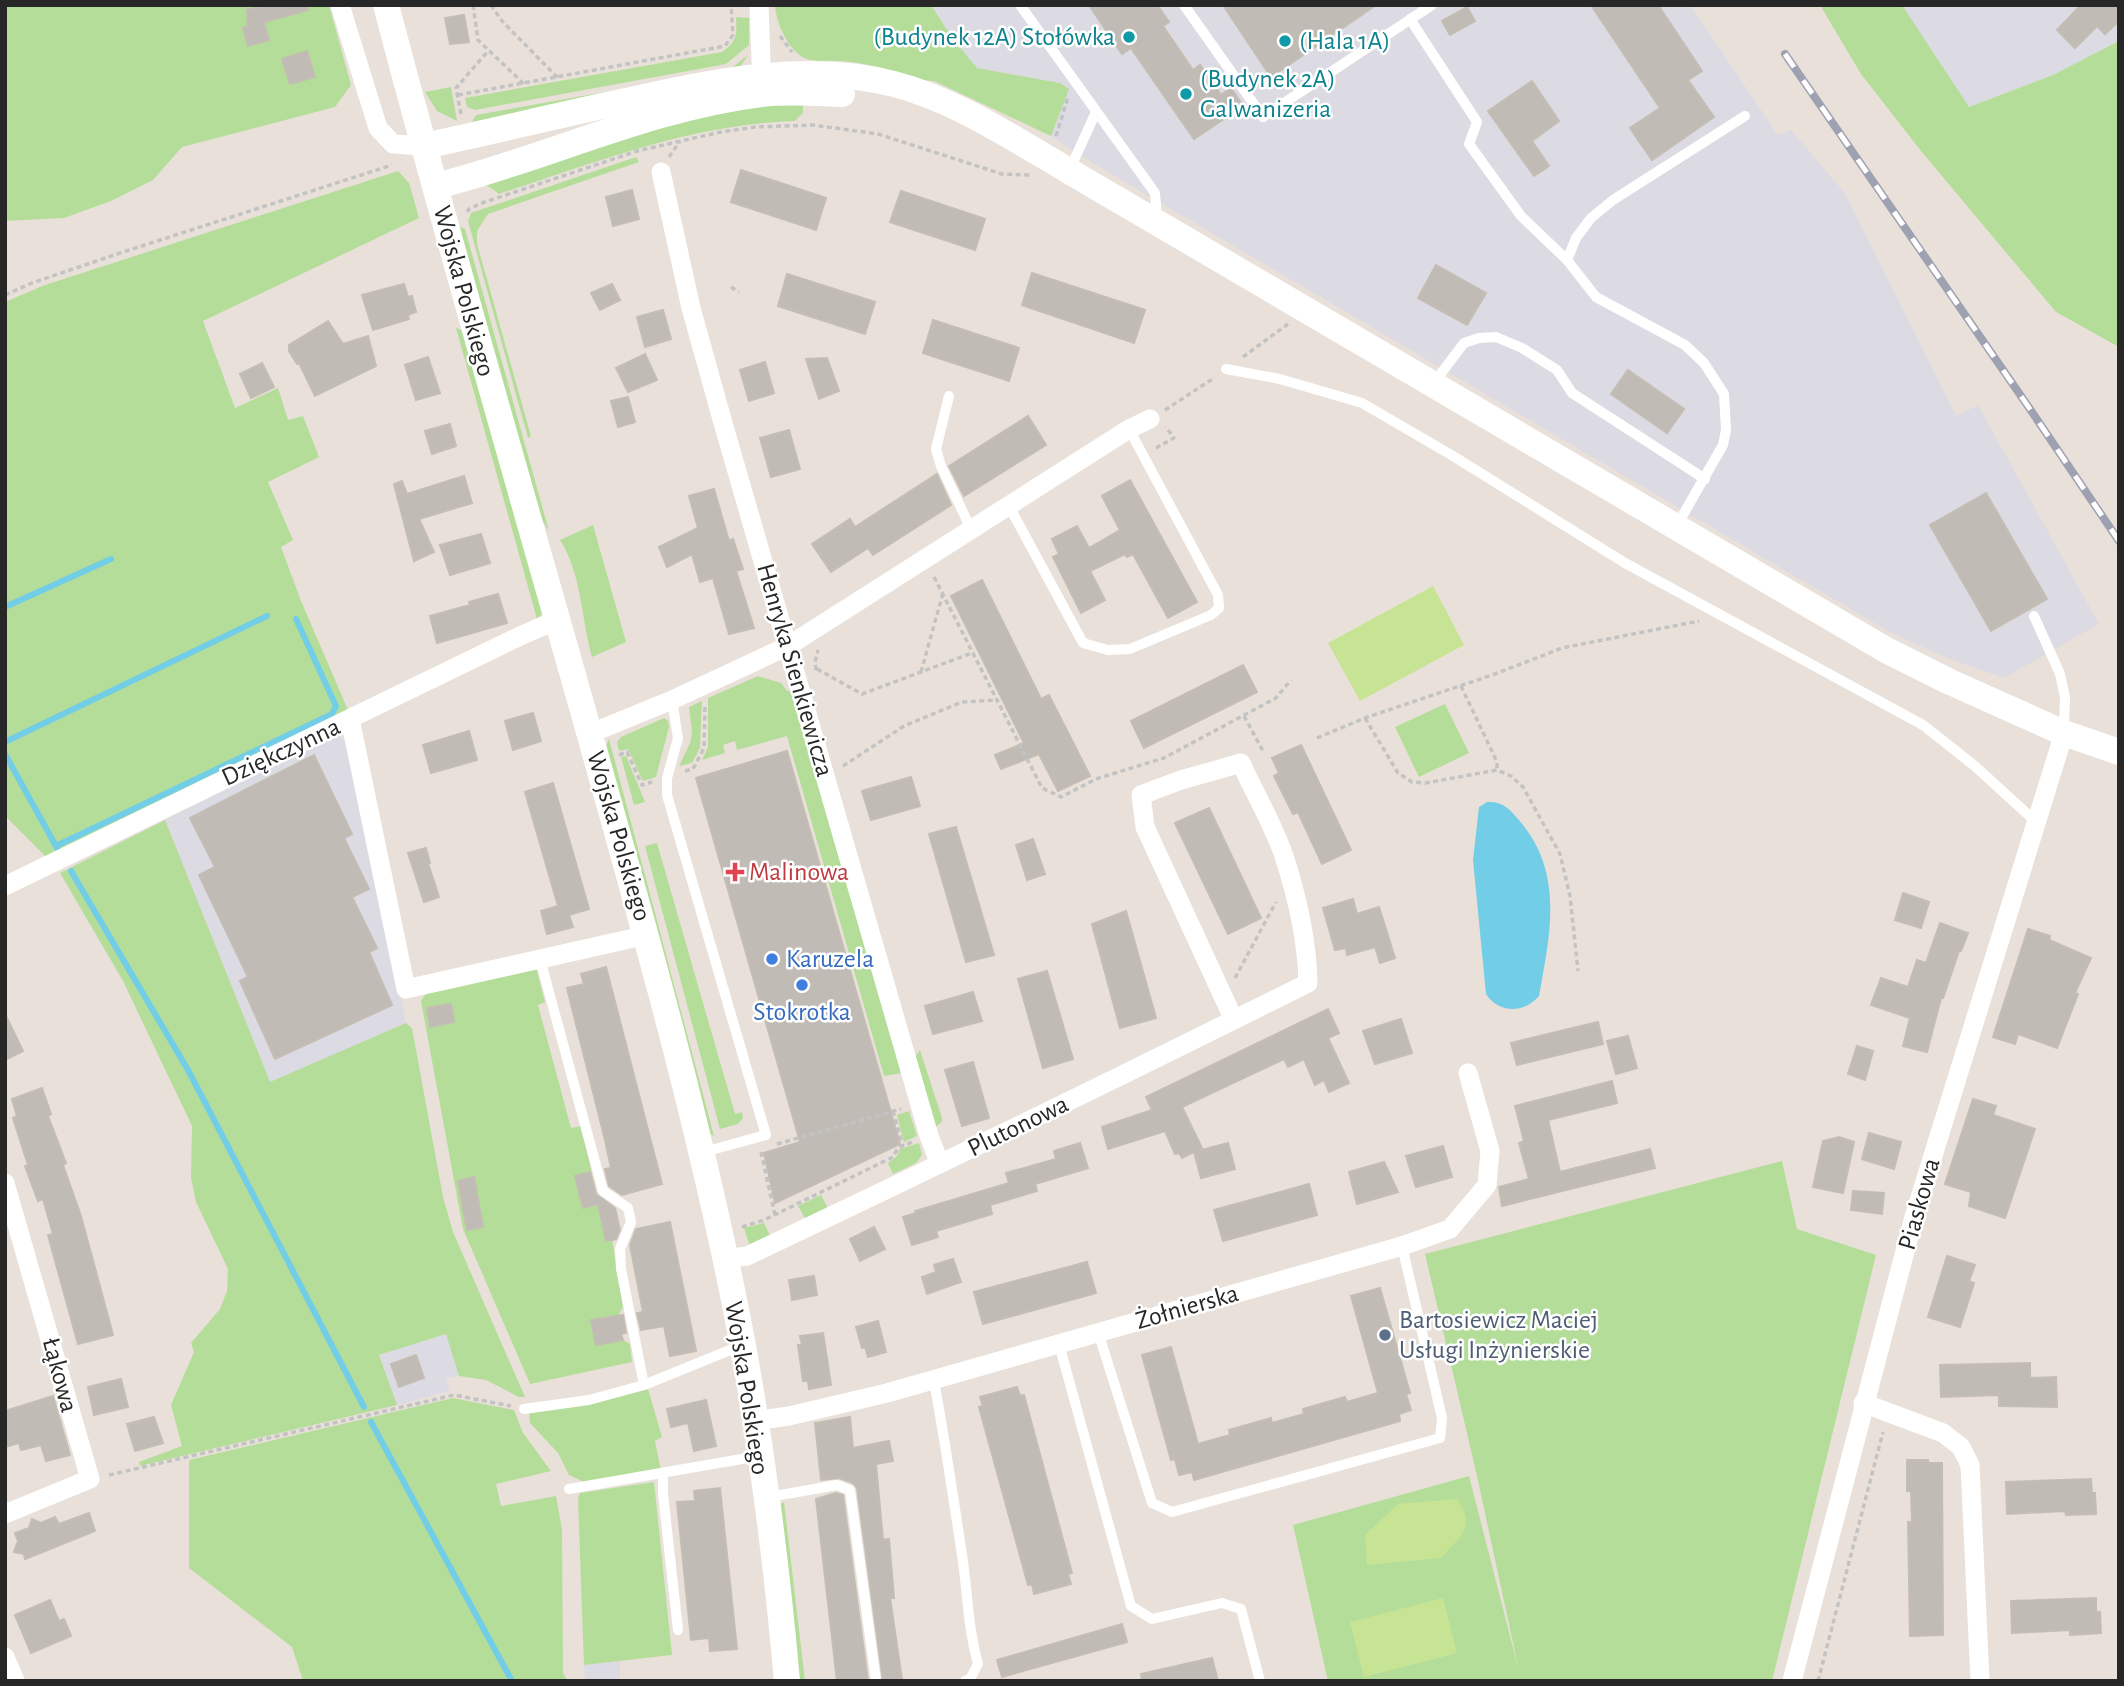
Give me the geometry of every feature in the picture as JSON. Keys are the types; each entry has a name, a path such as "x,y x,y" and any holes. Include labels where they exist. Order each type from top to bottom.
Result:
{"street":[{"path":"340,5 378,128 393,144 424,146 677,90 762,85"},
{"name":"Wojska Polskiego","path":"386,5 647,935 702,1152 755,1421 787,1681"},
{"path":"759,5 762,85"},
{"path":"436,186 762,85 813,74 892,83 929,95 984,122 1069,171 1886,650 2064,733 2119,752"},
{"name":"Henryka Sienkiewicza","path":"661,172 691,308 929,1136 940,1164"},
{"path":"590,734 672,700 788,646 1129,429 1150,419"},
{"name":"Dziękczynna","path":"5,886 557,620"},
{"path":"350,719 406,989 647,935"},
{"name":"Piaskowa","path":"1791,1681 1914,1217 2064,733"},
{"path":"1234,1020 1145,828 1141,795 1181,780 1241,764 1275,834 1291,884"},
{"name":"Plutonowa","path":"725,1259 747,1256 1308,983 1298,910 1291,884"},
{"name":"Żołnierska","path":"755,1421 801,1413 934,1381 1402,1246 1450,1229 1487,1185 1490,1151 1468,1073"},
{"name":"Łąkowa","path":"5,1183 90,1479"},
{"path":"1863,1403 1943,1433 1961,1447 1970,1465 1980,1681"},
{"path":"5,1514 90,1479"},
{"path":"5,1657 15,1681"}],"lane":[{"path":"1020,5 1154,193 1158,223"},
{"path":"1184,5 1263,117 1432,5"},
{"path":"1410,19 1477,122 1469,144 1521,216 1567,260 1596,297 1685,345 1704,363 1724,394 1726,430 1723,445 1676,527"},
{"path":"1069,171 1096,112"},
{"path":"1567,260 1576,238 1591,218 1605,206 1745,116"},
{"path":"1436,386 1442,372 1464,343 1479,338 1496,337 1522,348 1557,370 1572,393 1705,479"},
{"path":"1226,369 1280,379 1362,403 1625,563 1923,725 1976,767 2035,821"},
{"path":"949,396 936,449 941,466 971,529"},
{"path":"1009,506 1083,643 1108,650 1130,649 1212,615 1219,608 1218,595 1129,429"},
{"path":"2034,616 2060,674 2066,697 2064,733"},
{"path":"672,700 678,738 666,789 766,1135 702,1152"},
{"path":"540,959 603,1191 628,1208 631,1222 620,1249 621,1269 644,1385"},
{"path":"1098,1332 1152,1503 1172,1512 1440,1438 1442,1418 1402,1246"},
{"path":"1059,1344 1131,1606 1152,1619 1222,1603 1241,1609 1260,1681"},
{"path":"524,1409 589,1400 644,1385 742,1345"},
{"path":"934,1381 951,1474 966,1583 969,1633 978,1664 970,1679 965,1681"},
{"path":"569,1489 759,1455"},
{"path":"663,1473 678,1630"},
{"path":"765,1497 837,1485 850,1490 876,1681"}],"path":[{"path":"473,5 478,40 525,85"},
{"path":"491,5 502,21 558,78"},
{"path":"458,95 525,85 725,46 733,35 731,5"},
{"path":"463,123 456,88 488,51"},
{"path":"1053,145 1070,92 1077,86"},
{"path":"464,219 469,209 482,203 637,151 755,127 813,125 878,134 1002,174 1035,175"},
{"path":"5,295 117,254 394,164"},
{"path":"731,287 739,292"},
{"path":"930,569 1042,788 1061,797 1096,779 1164,758 1276,698 1291,680"},
{"path":"921,672 943,593"},
{"path":"1317,738 1365,718 1562,648 1722,616"},
{"path":"815,677 818,649"},
{"path":"817,668 862,694 972,653"},
{"path":"1461,686 1497,762 1497,770"},
{"path":"676,774 693,769 704,748 705,696"},
{"path":"841,767 904,726 962,702 997,700"},
{"path":"1244,716 1263,751"},
{"path":"1365,718 1398,773 1412,782 1426,783 1497,770 1511,776 1523,787 1558,849 1570,896 1578,971"},
{"path":"617,756 627,752 642,785 655,781"},
{"path":"1231,985 1284,887 1291,884"},
{"path":"775,1145 909,1107"},
{"path":"893,1111 903,1146"},
{"path":"740,1227 775,1215 893,1157 898,1149 920,1139"},
{"path":"755,1150 762,1148 775,1215"},
{"path":"90,1479 454,1395 524,1409"},
{"path":"1818,1681 1886,1419"}],"shaded area":[{"path":"931,5 1690,5 1778,135 1791,130 1844,192 1956,416 1978,405 2099,624 2004,678 1947,658 1888,631 1051,136 1068,89 1060,83 977,68 953,39"},
{"path":"1902,5 2119,5 2119,41 2053,75 1969,107"},
{"path":"337,733 349,746 406,1023 270,1083 165,820"},
{"path":"446,1334 459,1376 446,1378 450,1391 397,1405 379,1355"},
{"path":"620,1661 620,1681 585,1681 584,1665"}],"green space":[{"path":"5,5 329,5 351,85 335,107 182,147 153,180 111,201 64,218 5,221"},
{"path":"775,5 931,5 953,39 977,68 1060,83 1069,89 1051,136 934,81 861,63 819,61 800,56 785,36"},
{"path":"1820,5 1902,5 1969,107 2053,75 2119,41 2119,347 2056,312 1921,151 1861,74"},
{"path":"736,17 749,18 749,45 726,64 475,110 467,107 465,98 722,52 735,38"},
{"path":"748,55 740,67 720,74 472,122 476,115 729,70"},
{"path":"451,87 457,121 437,111 425,92"},
{"path":"803,100 803,113 795,121 719,129 682,137 499,194 485,184 699,113"},
{"path":"636,157 639,162 488,214 477,231 477,244 531,436 528,438 468,221 471,213"},
{"path":"398,171 409,183 419,218 203,321 235,408 278,388 288,420 303,416 319,457 268,482 293,540 281,547 348,710 49,860 5,816 5,302 45,285"},
{"path":"458,226 465,229 549,531 539,515"},
{"path":"456,328 464,331 541,607 542,614 537,619"},
{"path":"593,525 626,642 592,657 573,567 560,540"},
{"path":"1433,586 1464,645 1360,701 1328,643"},
{"path":"758,676 781,683 787,691 792,690 902,1073 884,1076 787,736 737,750 735,741 723,745 725,753 702,760 708,747 708,698"},
{"path":"702,701 700,748 692,763 679,766 692,732 689,707"},
{"path":"1445,704 1469,753 1419,777 1395,727"},
{"path":"664,718 669,727 656,777 643,781 628,749 619,751 617,742 621,737"},
{"path":"609,739 714,1136 710,1134 606,746"},
{"path":"626,756 645,802 634,805 621,757"},
{"path":"165,820 270,1082 406,1023 412,1028 443,1197 453,1232 525,1397 519,1397 486,1380 459,1376 446,1334 379,1355 397,1405 140,1466 139,1462 182,1446 171,1405 194,1352 191,1343 220,1309 227,1291 228,1269 196,1202 191,1178 192,1126 123,981 60,873"},
{"path":"657,843 735,1114 742,1112 743,1118 738,1124 720,1129 645,846"},
{"path":"536,968 545,1002 538,1005 571,1128 581,1126 599,1204 612,1239 623,1307 618,1316 623,1340 630,1344 632,1362 530,1384 463,1229 421,1001 428,991"},
{"path":"920,1050 942,1118 942,1122 934,1128 914,1059"},
{"path":"909,1111 917,1136 904,1142 897,1115"},
{"path":"919,1143 922,1155 916,1163 893,1174 888,1163 897,1156 900,1149"},
{"path":"1782,1161 1797,1229 1876,1255 1772,1681 1328,1681 1293,1525 1469,1476 1519,1671 1425,1254"},
{"path":"821,1195 827,1206 826,1210 806,1220 798,1206"},
{"path":"764,1223 770,1236 750,1247 744,1228"},
{"path":"648,1389 662,1437 655,1441 661,1471 584,1482 569,1475 558,1453 530,1423 529,1413 594,1403"},
{"path":"453,1398 514,1410 523,1433 551,1471 496,1484 501,1506 556,1496 562,1530 563,1673 568,1681 303,1681 292,1647 189,1568 189,1460"},
{"path":"654,1482 672,1655 584,1665 578,1499 580,1493"},
{"path":"1457,1499 1466,1517 1466,1525 1460,1537 1441,1558 1367,1565 1365,1535 1398,1504"},
{"path":"784,1502 805,1681 798,1681 778,1506"},
{"path":"1443,1598 1457,1653 1364,1677 1350,1622"}],"water":[{"path":"1487,802 1505,806 1518,819 1533,839 1543,860 1548,882 1550,927 1539,996 1519,1008 1504,1008 1486,994 1473,860 1479,807"}],"building":[{"path":"265,5 307,5 308,10 264,22 269,40 248,46 243,28 248,26 247,10"},
{"path":"1089,5 1157,5 1169,22 1163,26 1193,70 1200,65 1221,95 1231,88 1243,106 1194,139 1131,48 1122,54"},
{"name":"(Hala 1A)","path":"1223,5 1376,5 1271,77"},
{"path":"1591,5 1658,5 1702,71 1688,80 1714,117 1652,160 1630,128 1660,108"},
{"path":"2081,5 2119,5 2119,21 2105,34 2097,26 2075,48 2057,30"},
{"path":"1467,7 1475,21 1450,35 1442,21"},
{"path":"464,15 469,42 450,44 445,18"},
{"path":"307,51 315,77 290,84 282,59"},
{"path":"1532,81 1559,121 1532,141 1549,166 1534,176 1488,111"},
{"path":"741,170 826,198 816,230 731,202"},
{"path":"632,190 639,219 613,226 606,197"},
{"path":"901,191 985,219 975,250 890,222"},
{"path":"1436,265 1486,293 1467,325 1418,298"},
{"path":"1032,273 1145,310 1134,343 1022,305"},
{"path":"787,274 875,302 865,334 778,306"},
{"path":"404,284 408,297 412,296 416,312 408,315 409,319 373,330 362,295"},
{"path":"612,284 620,300 600,310 591,293"},
{"path":"663,310 671,339 645,347 637,317"},
{"path":"933,320 1019,348 1009,381 923,353"},
{"path":"328,321 343,344 368,336 376,366 315,396 299,363 297,364 289,351 289,345"},
{"path":"645,354 657,380 628,392 616,368"},
{"path":"428,357 440,393 416,400 405,365"},
{"path":"827,358 839,391 819,399 806,359"},
{"path":"765,362 774,393 749,401 740,370"},
{"path":"262,363 274,387 251,398 240,374"},
{"path":"1628,370 1684,409 1667,433 1611,394"},
{"path":"628,397 635,422 618,427 611,401"},
{"path":"1028,416 1046,445 964,496 949,466"},
{"path":"450,424 456,446 432,454 425,431"},
{"path":"789,430 800,469 771,477 760,438"},
{"path":"937,474 951,505 873,555 868,548 831,572 812,544 850,519 855,527"},
{"path":"464,476 472,503 419,519 434,552 414,561 394,484 402,481 407,494"},
{"path":"1130,480 1197,602 1168,618 1133,554 1127,557 1125,554 1090,571 1105,600 1081,613 1053,557 1059,554 1052,539 1077,526 1089,548 1120,530 1102,496"},
{"path":"714,489 729,541 733,539 743,569 736,571 754,628 729,634 713,578 700,582 692,554 667,567 659,547 698,528 689,496"},
{"path":"1986,493 2047,599 1991,631 1930,525"},
{"path":"481,534 490,563 450,575 440,545"},
{"path":"982,580 1041,699 1049,695 1090,776 1058,791 1039,754 1001,769 995,755 1024,743 951,596"},
{"path":"498,594 507,623 437,643 430,616"},
{"path":"1243,665 1257,692 1144,748 1131,721"},
{"path":"533,713 541,741 513,750 505,721"},
{"path":"469,731 477,760 431,773 423,745"},
{"path":"1301,745 1351,850 1322,864 1298,812 1293,814 1274,776 1279,773 1272,758"},
{"path":"787,751 900,1144 775,1203 764,1153 800,1142 696,778"},
{"path":"314,755 352,834 344,838 369,889 352,897 377,948 369,952 392,1005 275,1059 240,981 248,977 199,875 215,867 190,818"},
{"path":"911,777 920,806 871,820 862,791"},
{"path":"553,783 589,909 569,915 573,927 547,934 541,911 558,906 525,792"},
{"path":"1209,808 1261,918 1228,934 1175,823"},
{"path":"956,827 994,955 966,962 929,834"},
{"path":"1033,839 1045,874 1027,880 1016,845"},
{"path":"426,848 439,897 424,902 408,853"},
{"path":"1903,893 1929,902 1921,928 1895,920"},
{"path":"1353,899 1357,914 1379,907 1395,958 1380,963 1375,947 1347,955 1346,948 1335,950 1323,908"},
{"path":"1126,911 1156,1018 1120,1028 1092,924"},
{"path":"1940,923 1968,933 1941,998 1927,1052 1903,1046 1910,1018 1871,1005 1881,978 1908,987 1917,960 1926,963"},
{"path":"2028,929 2050,936 2049,940 2091,958 2075,993 2078,994 2057,1048 2018,1034 2015,1044 1993,1037"},
{"path":"606,967 662,1184 622,1195 609,1186 605,1169 611,1168 567,988 584,984 581,974"},
{"path":"1047,971 1073,1059 1043,1068 1018,979"},
{"path":"973,992 982,1021 933,1034 925,1006"},
{"path":"451,1004 454,1022 430,1027 427,1008"},
{"path":"1328,1009 1339,1033 1328,1038 1349,1083 1329,1092 1324,1080 1315,1085 1304,1059 1288,1067 1284,1059 1182,1107 1202,1148 1182,1158 1179,1153 1175,1154 1165,1131 1108,1149 1102,1127 1152,1110 1146,1097"},
{"path":"5,1014 23,1051 5,1060"},
{"path":"1401,1019 1412,1053 1375,1064 1363,1031"},
{"path":"1598,1022 1603,1044 1517,1065 1511,1043"},
{"path":"1628,1036 1637,1068 1616,1074 1607,1041"},
{"path":"1857,1046 1873,1051 1865,1080 1848,1074"},
{"path":"973,1062 989,1118 962,1126 945,1070"},
{"path":"1612,1081 1617,1103 1548,1120 1560,1172 1650,1149 1655,1168 1502,1206 1499,1187 1529,1179 1519,1143 1524,1141 1515,1106"},
{"path":"42,1088 51,1114 48,1116 66,1163 63,1165 81,1216 113,1335 78,1344 48,1235 53,1234 43,1199 38,1201 25,1166 28,1165 13,1118 17,1116 12,1099"},
{"path":"1973,1099 1996,1106 1993,1115 2035,1129 2005,1218 1969,1206 1971,1192 1945,1184"},
{"path":"1869,1133 1901,1142 1894,1169 1862,1159"},
{"path":"1839,1137 1854,1142 1843,1193 1813,1187 1823,1141"},
{"path":"1080,1143 1088,1168 1035,1184 1037,1191 990,1205 992,1214 936,1231 938,1237 912,1245 903,1217 1009,1183 1006,1173 1056,1159 1054,1151"},
{"path":"1228,1143 1235,1169 1201,1178 1194,1152"},
{"path":"1443,1146 1452,1177 1416,1187 1406,1156"},
{"path":"1384,1162 1398,1192 1357,1204 1349,1172"},
{"path":"590,1172 596,1194 615,1208 620,1230 616,1239 606,1241 598,1204 583,1208 575,1176"},
{"path":"474,1177 483,1227 467,1230 458,1181"},
{"path":"1309,1184 1317,1215 1223,1241 1214,1210"},
{"path":"1853,1191 1884,1193 1882,1214 1851,1210"},
{"path":"670,1222 696,1351 670,1356 664,1326 641,1330 637,1313 643,1312 630,1245 636,1229"},
{"path":"874,1227 885,1249 860,1261 850,1239"},
{"path":"1947,1256 1975,1265 1969,1281 1974,1283 1960,1327 1928,1317"},
{"path":"953,1259 961,1282 927,1294 922,1277 936,1272 934,1265"},
{"path":"1087,1262 1096,1293 983,1324 974,1292"},
{"path":"814,1276 817,1295 792,1300 789,1280"},
{"path":"1380,1288 1410,1393 1406,1394 1411,1410 1399,1414 1400,1421 1194,1480 1192,1472 1179,1475 1175,1459 1171,1460 1142,1355 1171,1347 1198,1444 1230,1435 1229,1430 1271,1418 1272,1423 1304,1414 1303,1409 1345,1397 1347,1402 1378,1393 1351,1296"},
{"path":"623,1315 626,1333 621,1334 623,1340 596,1345 591,1320"},
{"path":"878,1321 886,1352 868,1357 865,1347 862,1348 856,1327"},
{"path":"823,1333 831,1385 809,1389 808,1381 803,1381 798,1345 802,1345 800,1336"},
{"path":"416,1355 424,1378 399,1387 391,1364"},
{"path":"2030,1363 2030,1378 2056,1377 2057,1407 1999,1406 1999,1395 1941,1397 1940,1365"},
{"path":"121,1379 128,1407 94,1415 88,1387"},
{"path":"1017,1387 1020,1396 1024,1395 1072,1573 1068,1574 1071,1584 1034,1594 1032,1584 1028,1585 979,1407 983,1406 980,1397"},
{"path":"53,1396 70,1455 46,1461 41,1445 21,1450 19,1443 5,1447 5,1411"},
{"path":"706,1400 716,1446 694,1451 688,1423 671,1427 667,1409"},
{"path":"154,1417 163,1443 135,1451 127,1424"},
{"path":"850,1417 853,1448 889,1441 893,1461 876,1464 883,1540 889,1539 894,1598 890,1598 902,1679 883,1681 857,1488 853,1483 839,1478 821,1480 815,1423"},
{"path":"1907,1460 1942,1463 1943,1635 1910,1636 1908,1522 1912,1522 1911,1491 1907,1491"},
{"path":"2091,1479 2096,1514 2066,1515 2065,1511 2007,1514 2006,1482"},
{"path":"720,1488 737,1649 710,1651 709,1638 691,1640 677,1502 695,1501 694,1491"},
{"path":"836,1493 843,1495 868,1681 837,1681 816,1499"},
{"path":"89,1513 95,1531 25,1559 24,1554 14,1552 18,1541 15,1533 29,1528 32,1519 41,1523 55,1517 59,1524"},
{"path":"2096,1598 2101,1633 2070,1635 2070,1630 2012,1633 2011,1601"},
{"path":"50,1600 59,1621 64,1619 71,1636 31,1653 15,1615"},
{"path":"1122,1624 1127,1642 1002,1677 997,1660"},
{"path":"1212,1658 1218,1681 1142,1681 1141,1674"}],"waterway":[{"path":"5,607 111,559"},
{"path":"5,742 267,616"},
{"path":"56,846 332,714 336,706 296,619"},
{"path":"5,754 57,848"},
{"path":"71,871 188,1070 364,1407"},
{"path":"371,1422 512,1681"}],"railway":[{"path":"1785,54 2119,541"}],"place":[{"name":"(Budynek 12A) Stołówka","path":"1129,37"},
{"name":"(Hala 1A)","path":"1285,41"},
{"name":"(Budynek 2A) Galwanizeria","path":"1186,94"},
{"name":"Malinowa","path":"735,872"},
{"name":"Karuzela","path":"772,959"},
{"name":"Stokrotka","path":"802,985"},
{"name":"Bartosiewicz Maciej Usługi Inżynierskie","path":"1385,1335"}]}
